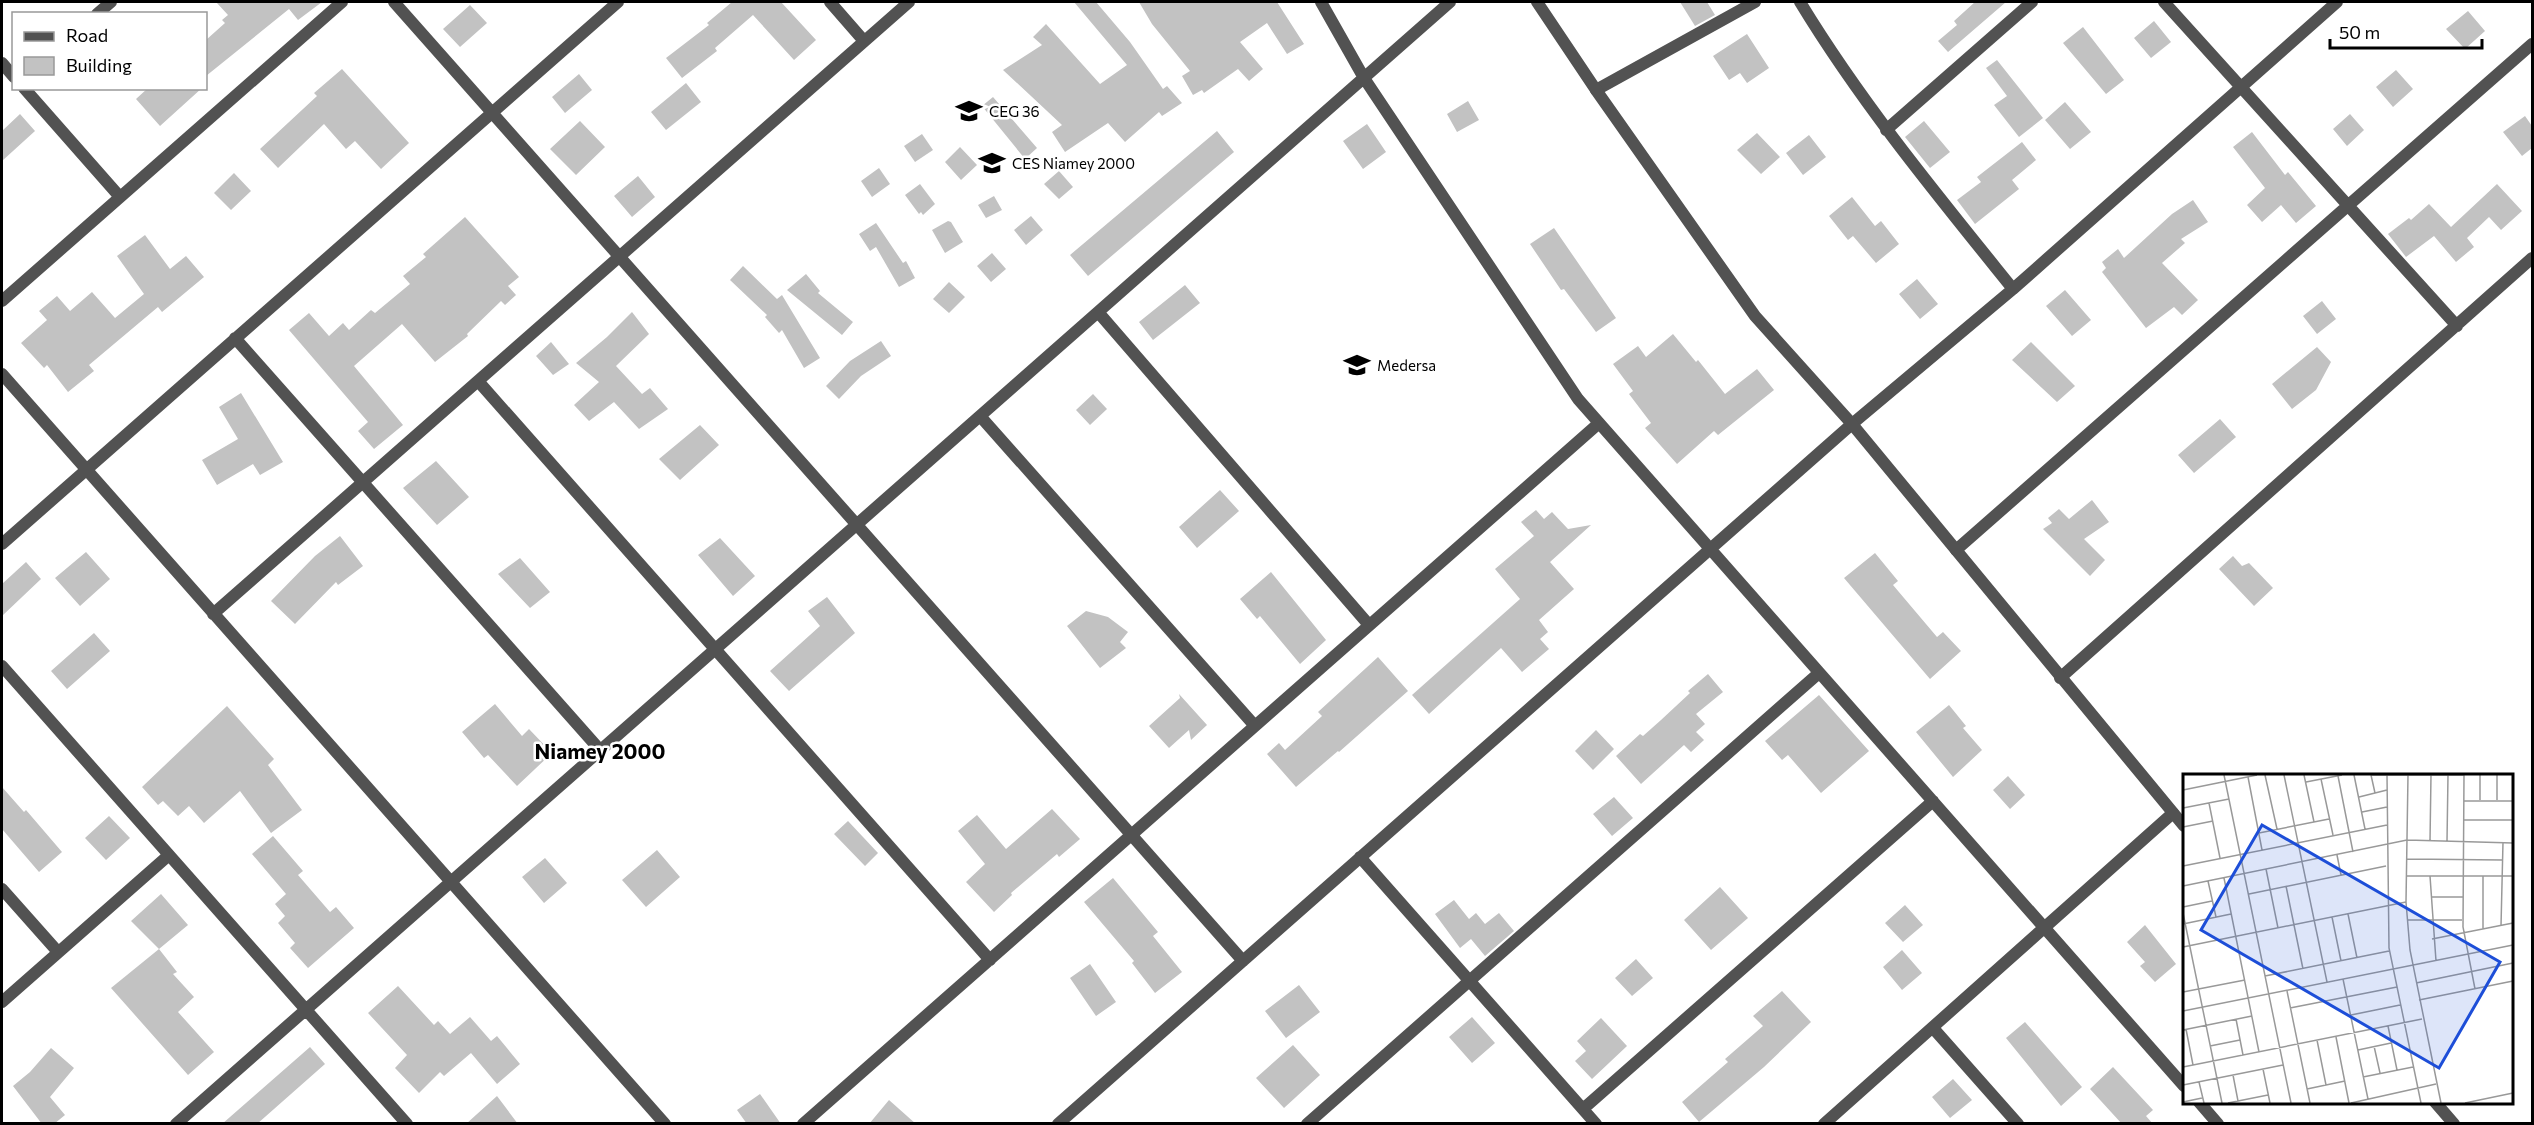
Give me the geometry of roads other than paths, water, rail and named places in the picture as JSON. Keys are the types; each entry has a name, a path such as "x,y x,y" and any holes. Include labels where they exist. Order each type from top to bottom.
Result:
{"street":[{"path":"99,12 111,2"},
{"path":"2,301 342,2"},
{"path":"394,2 1243,961"},
{"path":"2,544 618,2"},
{"path":"830,2 864,41"},
{"path":"213,614 909,2"},
{"path":"1321,2 1364,78 1560,374 1598,424 2183,1085"},
{"path":"176,1124 1450,2"},
{"path":"1537,2 1755,316 1852,424 2183,825"},
{"path":"1596,90 1755,2"},
{"path":"1800,2 1837,62 1886,130 2013,289"},
{"path":"1886,130 2032,2"},
{"path":"2164,2 2457,326"},
{"path":"1058,1124 1852,424 2013,289 2337,2"},
{"path":"1956,550 2532,44"},
{"path":"2,63 12,75"},
{"path":"26,90 120,197"},
{"path":"2060,678 2532,258"},
{"path":"1098,312 1369,626"},
{"path":"235,338 600,750"},
{"path":"2,374 665,1124"},
{"path":"477,381 990,960"},
{"path":"980,416 1255,726"},
{"path":"803,1124 1598,424"},
{"path":"2,666 407,1124"},
{"path":"1307,1124 1819,673"},
{"path":"1583,1109 1933,801"},
{"path":"1824,1124 2173,813"},
{"path":"2,1002 169,855"},
{"path":"1360,857 1596,1124"},
{"path":"2,889 58,952"},
{"path":"1933,1028 2018,1124"},
{"path":"2201,1104 2218,1124"},
{"path":"2437,1104 2454,1124"}],"place":[{"name":"CEG 36","path":"969,111"},
{"name":"CES Niamey 2000","path":"992,163"},
{"name":"Medersa","path":"1357,365"}],"district":[{"name":"Niamey 2000","path":"600,750"}]}
